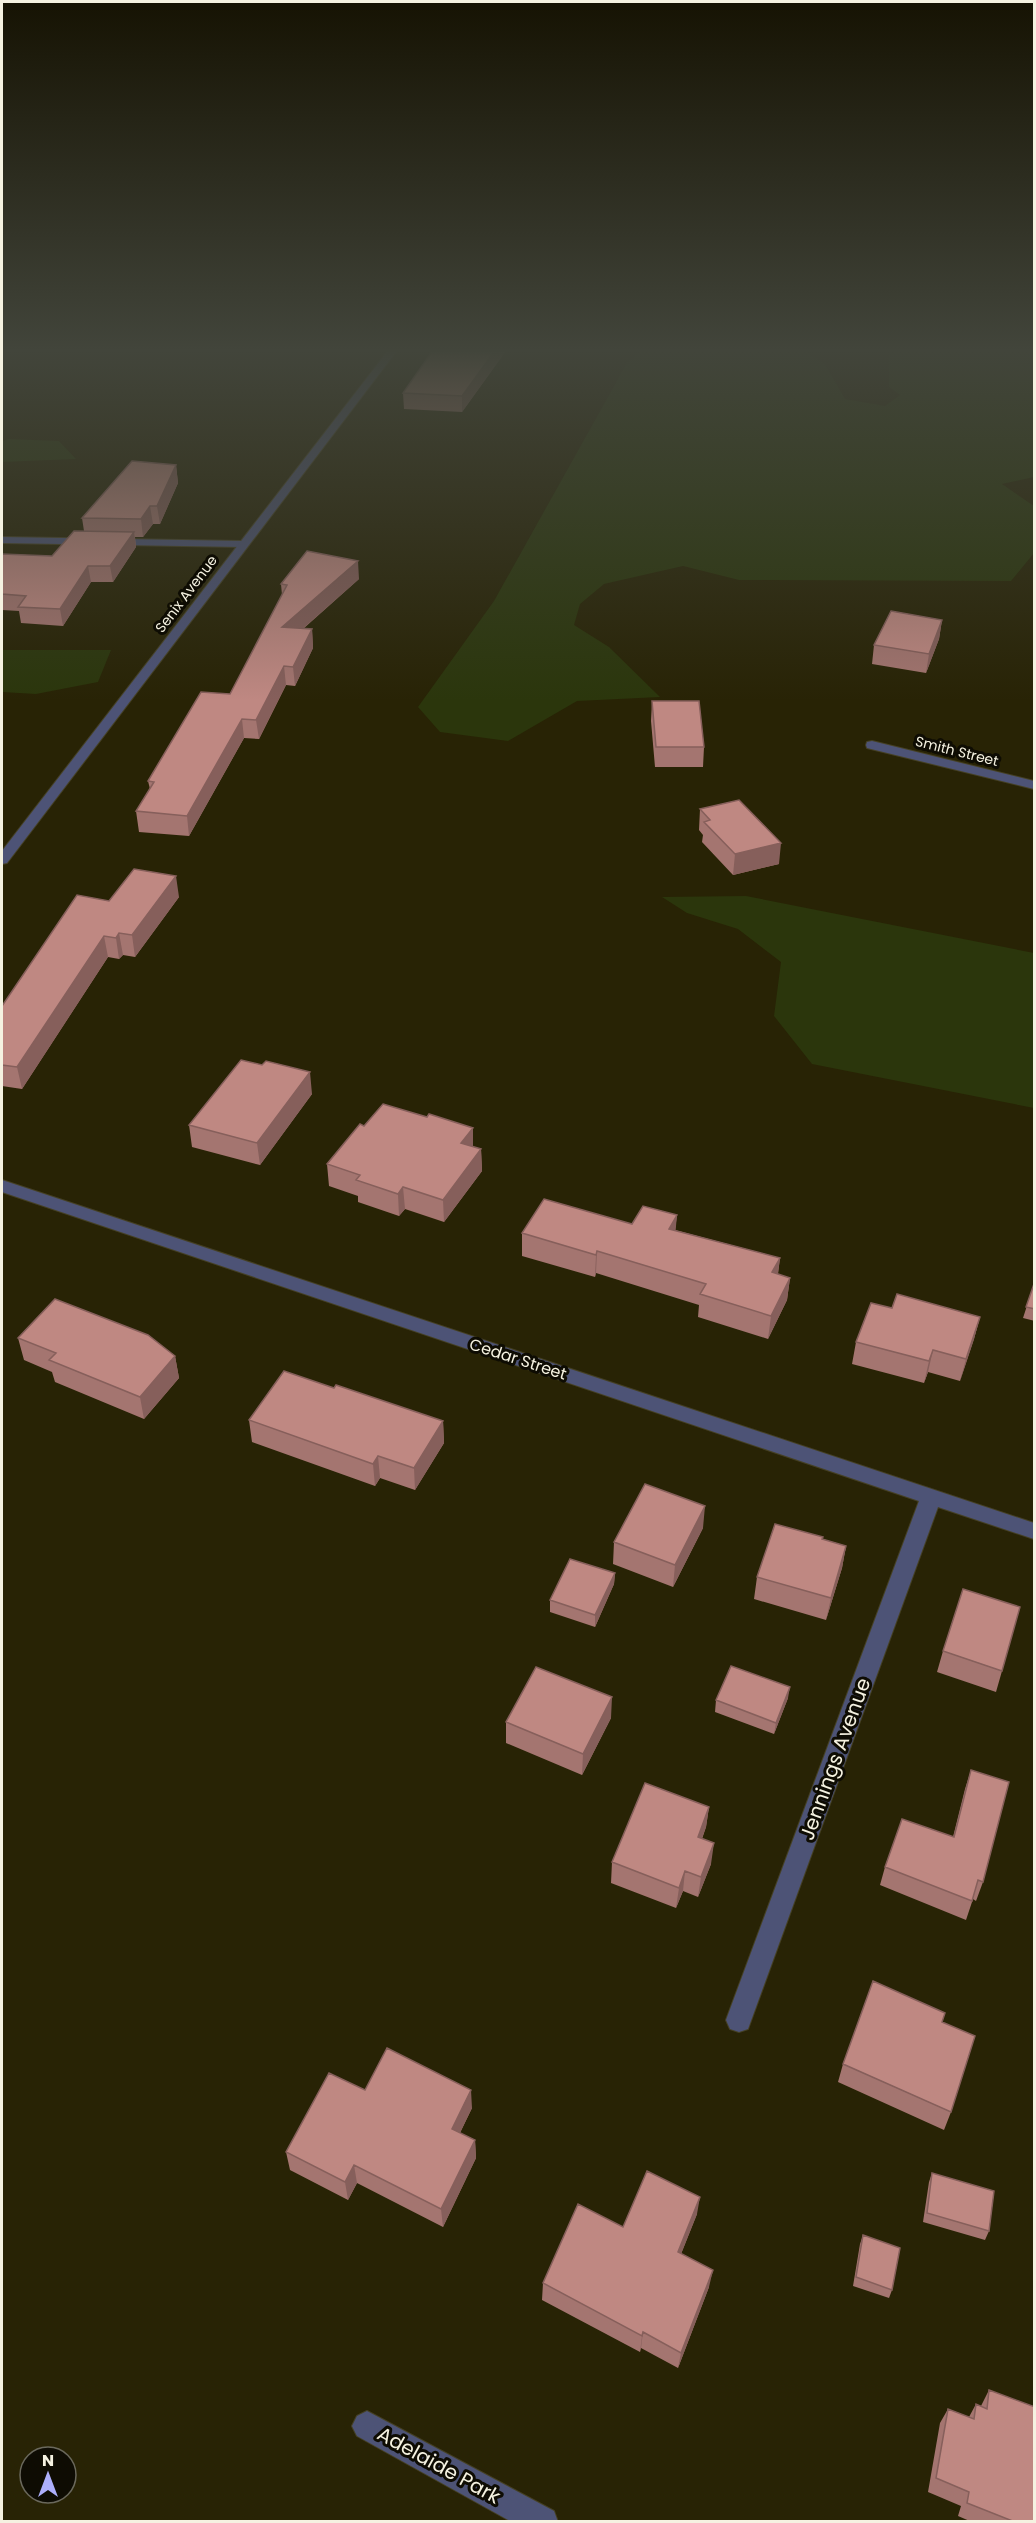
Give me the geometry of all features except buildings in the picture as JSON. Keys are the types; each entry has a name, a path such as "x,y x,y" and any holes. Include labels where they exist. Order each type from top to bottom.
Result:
{"street":[{"name":"Senix Avenue","path":"2,858 304,466"},
{"path":"2,540 243,544"},
{"name":"Smith Street","path":"872,745 1035,785"},
{"name":"Cedar Street","path":"2,1186 1035,1531"},
{"name":"Jennings Avenue","path":"740,2020 931,1497"},
{"name":"Adelaide Park","path":"368,2426 543,2522"}],"green space":[{"path":"570,466 1034,466 1034,477 1002,484 1034,506 1034,553 1011,581 739,580 683,566 604,584 580,604 574,625 609,647 660,697 577,701 508,741 440,732 418,707 494,601"},
{"path":"2,650 111,650 98,682 36,694 2,692"},
{"path":"746,896 1034,953 1034,1108 812,1064 774,1016 781,962 738,929 687,913 662,897"}]}
